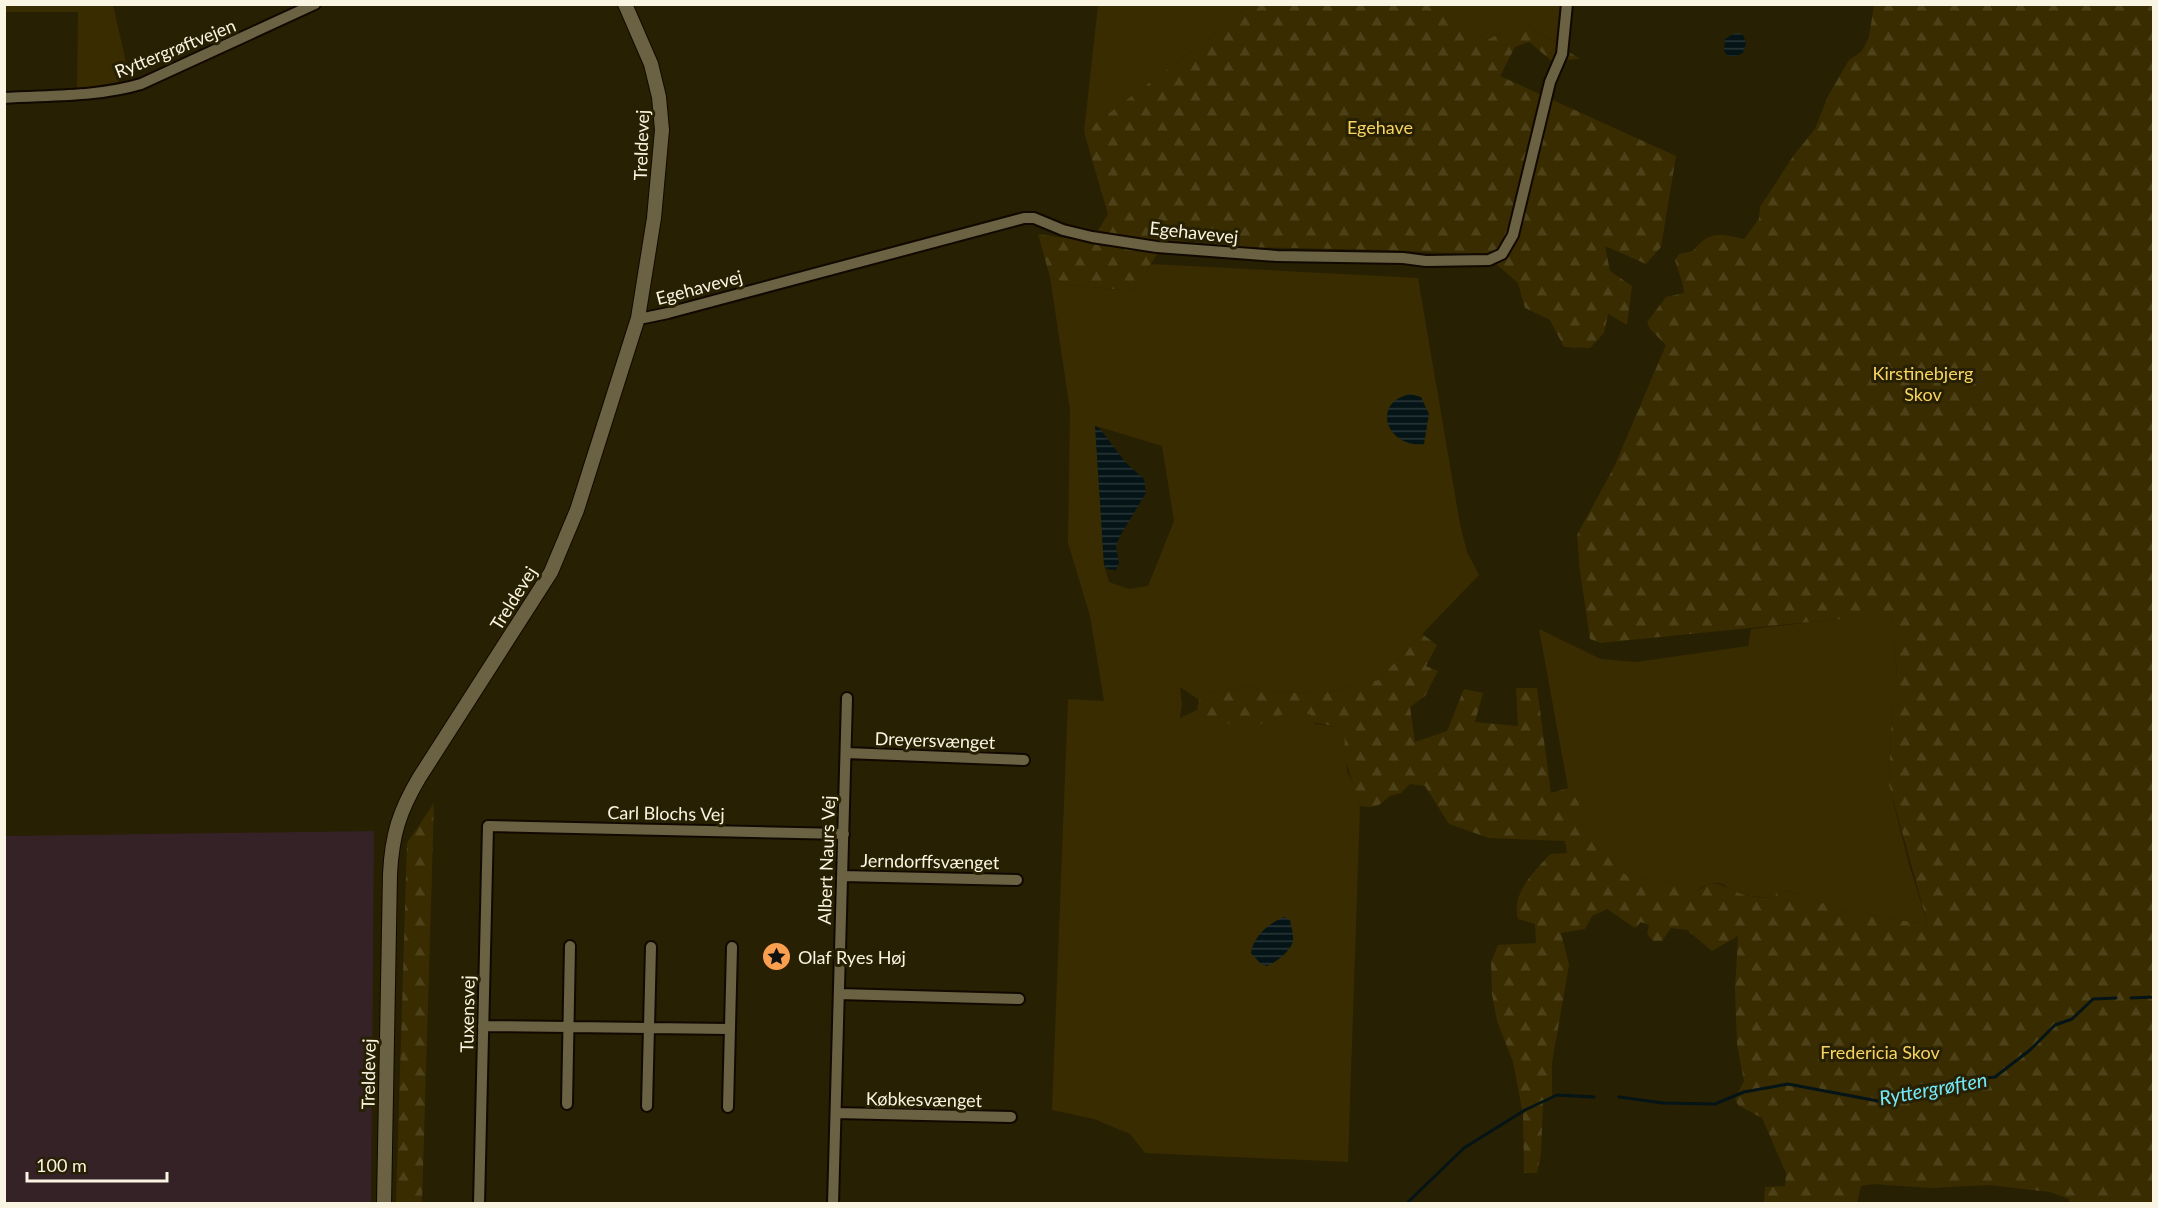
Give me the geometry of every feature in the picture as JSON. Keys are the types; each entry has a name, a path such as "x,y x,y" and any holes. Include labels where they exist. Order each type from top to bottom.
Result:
{"street":[{"name":"Ryttergrøftvejen","path":"4,98 96,93 141,84 315,4"},
{"name":"Treldevej","path":"384,1203 390,874 397,822 419,778 551,572 577,510 638,318 654,218 662,130 659,97 651,64 625,4"},
{"name":"Egehavevej","path":"638,318 668,313 1024,218 1034,218 1063,230 1092,237 1209,252 1426,261 1489,260 1502,254 1512,236 1550,82 1562,54 1567,4"},
{"name":"Albert Naurs Vej","path":"833,1203 847,698"},
{"name":"Dreyersvænget","path":"846,753 1024,760"},
{"name":"Carl Blochs Vej","path":"488,826 843,834"},
{"name":"Tuxensvej","path":"479,1203 488,826"},
{"name":"Jerndorffsvænget","path":"842,876 1017,880"},
{"path":"567,1104 570,946"},
{"path":"646,1106 651,947"},
{"path":"728,1107 732,947"},
{"path":"839,994 1018,999"},
{"path":"483,1026 729,1029"},
{"name":"Købkesvænget","path":"836,1113 1011,1117"}],"shaded area":[{"path":"1739,33 1743,35 1746,43 1743,53 1728,56 1724,51 1725,39"},
{"path":"1410,394 1421,397 1429,414 1424,444 1401,439 1388,424 1387,415 1390,406 1398,399"},
{"path":"1095,426 1100,429 1126,463 1144,479 1146,493 1116,546 1119,563 1116,570 1107,569 1104,565"},
{"path":"374,831 371,1203 5,1203 5,836"},
{"path":"1284,917 1290,920 1292,944 1274,963 1267,966 1261,964 1251,953 1255,941 1267,927"}],"green space":[{"path":"5,4 113,5 126,62 118,82 77,89 78,12 5,12"},
{"path":"1098,5 1252,5 1084,132"},
{"name":"Egehave","path":"1252,5 1434,5 1487,40 1522,21 1580,59 1552,61 1529,42 1515,47 1500,76 1676,156 1661,247 1646,264 1605,246 1610,271 1632,286 1627,325 1608,314 1604,333 1590,348 1564,347 1550,320 1525,308 1518,283 1486,255 1389,250 1240,247 1166,240 1134,291 1070,285 1050,277 1038,234 1091,242 1108,214 1084,132"},
{"path":"1434,5 1560,5 1556,43 1522,21 1487,40"},
{"name":"Kirstinebjerg Skov","path":"1874,5 2153,5 2153,1203 2069,1203 2069,1199 2050,1192 1989,1185 1930,1188 1873,1184 1861,1186 1857,1203 1764,1203 1765,1187 1785,1186 1786,1173 1762,1118 1738,1105 1735,1099 1744,1081 1737,1044 1735,989 1738,936 1712,951 1687,930 1671,928 1662,941 1653,941 1647,934 1649,925 1641,922 1635,928 1607,909 1592,916 1585,929 1561,933 1569,965 1552,1063 1552,1097 1543,1103 1541,1154 1537,1173 1524,1173 1523,1115 1513,1062 1497,1021 1492,994 1491,962 1498,945 1536,943 1535,924 1518,919 1518,900 1525,883 1550,854 1567,853 1565,841 1489,838 1449,824 1425,786 1410,784 1401,793 1390,796 1379,805 1360,806 1344,755 1345,735 1338,727 1311,722 1311,715 1291,712 1256,726 1244,727 1210,718 1197,710 1199,700 1208,693 1252,686 1262,692 1324,693 1378,680 1422,634 1437,645 1426,666 1438,671 1425,696 1410,707 1415,742 1447,731 1464,689 1483,693 1475,722 1518,726 1516,688 1537,688 1551,793 1568,788 1578,801 1592,842 1608,855 1619,871 1635,879 1670,882 1688,893 1694,894 1709,884 1722,885 1741,894 1756,897 1774,898 1777,892 1784,890 1845,911 1928,925 1889,785 1892,704 1898,687 1892,614 1600,643 1590,639 1577,535 1614,467 1666,345 1650,329 1647,322 1666,297 1684,293 1675,260 1679,254 1693,251 1704,240 1716,235 1744,239 1759,219 1760,207 1794,155 1815,129 1828,96 1849,60 1861,52 1864,47 1869,37"},
{"path":"1151,264 1418,278 1460,524 1467,552 1479,575 1378,680 1324,693 1262,692 1252,686 1208,693 1199,700 1180,687 1182,705 1180,718 1197,710 1265,722 1285,712 1295,711 1311,715 1315,724 1338,727 1345,735 1347,771 1360,806 1348,1162 1145,1153 1130,1134 1094,1119 1052,1110 1068,699 1104,701 1090,616 1068,543 1070,410 1050,277 1070,285 1134,291","holes":["1096,426 1162,446 1174,521 1148,586 1129,589 1109,582 1104,565"]},
{"path":"1892,613 1898,687 1892,704 1889,785 1909,864 1928,925 1845,911 1785,890 1774,898 1750,896 1732,891 1723,884 1715,883 1703,886 1694,894 1688,894 1670,882 1635,879 1619,871 1608,855 1591,842 1578,801 1568,788 1539,629 1601,659 1636,662 1748,646 1751,629"},
{"path":"434,803 422,1203 396,1203 407,843"}],"waterway":[{"name":"Ryttergrøften","path":"2131,998 2154,997"},
{"name":"Ryttergrøften","path":"1619,1097 1663,1103 1715,1104 1744,1092 1788,1084 1878,1101 1921,1086 1995,1077 2030,1050 2055,1025 2072,1019 2093,999 2116,998"},
{"name":"Ryttergrøften","path":"1406,1204 1464,1148 1525,1110 1557,1095 1594,1097"}],"place":[{"name":"Olaf Ryes Høj","path":"777,957"}],"park label":[{"name":"Fredericia Skov","path":"1880,1052"}]}
